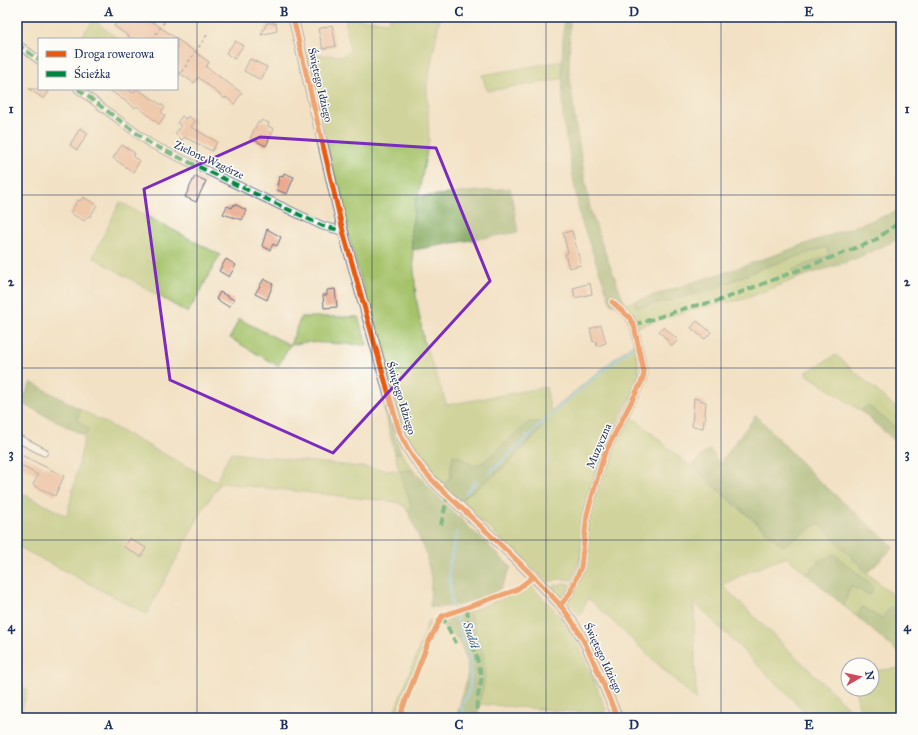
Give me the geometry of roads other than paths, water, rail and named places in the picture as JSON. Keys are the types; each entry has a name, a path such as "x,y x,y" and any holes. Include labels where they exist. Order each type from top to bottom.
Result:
{"street":[{"name":"Świętego Idziego","path":"293,17 343,231 398,428 411,457 533,577 560,606 585,644 618,718"},
{"path":"17,44 38,59"},
{"name":"Zielone Wzgórze","path":"79,90 151,144 323,226 343,231"},
{"name":"Muzyczna","path":"560,606 570,593 580,567 587,514 604,455 642,381 644,374 634,325 629,317 612,302"},
{"path":"17,438 44,452"}],"waterway":[{"name":"Sudół","path":"489,473 564,403 632,347"},
{"name":"Sudół","path":"465,493 476,482"},
{"name":"Sudół","path":"457,532 449,565 451,601 470,661 470,689 461,707 466,718"}]}
